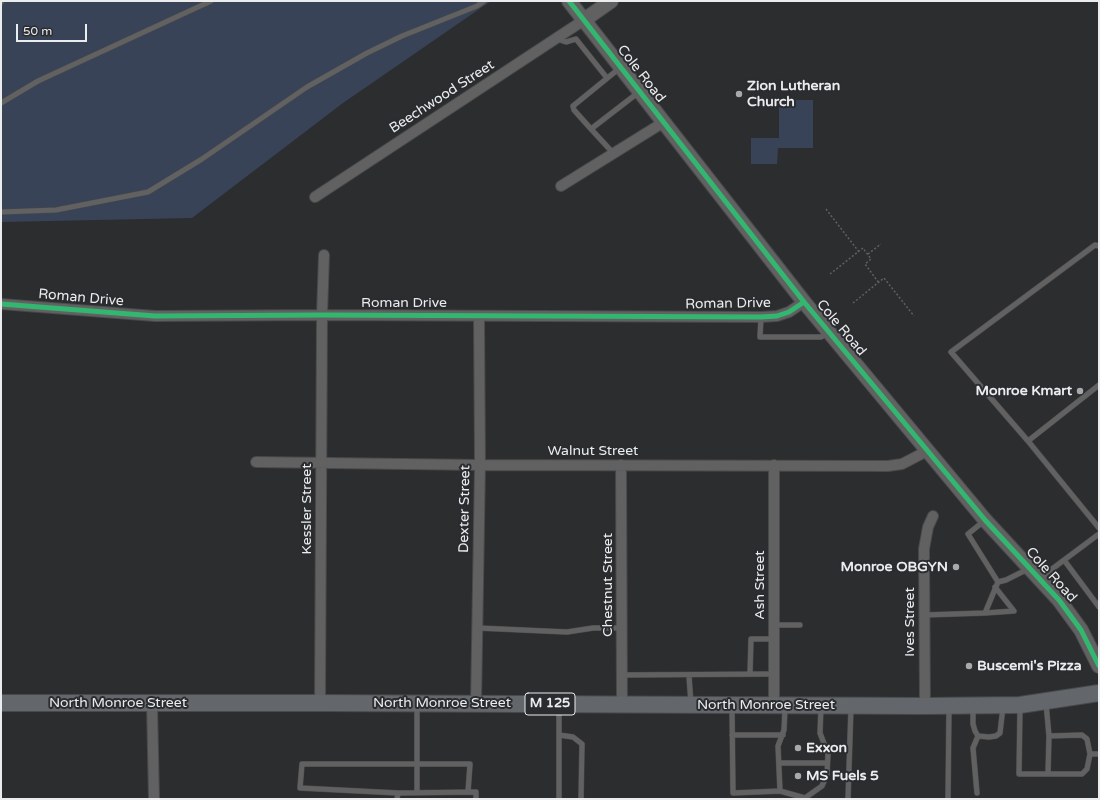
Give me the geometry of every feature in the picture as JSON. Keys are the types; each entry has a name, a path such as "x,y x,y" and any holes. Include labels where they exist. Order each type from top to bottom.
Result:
{"main road":[{"name":"North Monroe Street","path":"1,703 417,703 973,706 1020,705 1099,693"}],"street":[{"name":"Cole Road","path":"568,1 828,332 985,520 1059,600 1081,630 1099,666"},
{"path":"584,20 611,1"},
{"name":"Beechwood Street","path":"315,197 584,20"},
{"path":"561,186 664,122"},
{"name":"Kessler Street","path":"320,703 322,315 324,255"},
{"name":"Roman Drive","path":"1,304 155,316 322,315 761,317 777,316 789,312 804,302"},
{"name":"Dexter Street","path":"476,704 480,465 478,316"},
{"name":"Walnut Street","path":"256,462 321,464 888,466 902,464 927,452"},
{"name":"Chestnut Street","path":"621,465 622,704"},
{"name":"Ash Street","path":"774,466 774,674 780,705"},
{"name":"Ives Street","path":"925,706 924,549 928,527 933,516"},
{"path":"152,704 154,799"}],"lane":[{"path":"1,103 38,81 211,1"},
{"path":"1,212 56,210 148,192 202,158 307,87 366,53 402,36 477,6 484,1"},
{"path":"556,39 566,42 576,39 607,78"},
{"path":"614,154 574,110 573,106 621,67"},
{"path":"591,129 640,92"},
{"path":"1099,246 1095,246 951,352 1028,441 1099,528"},
{"path":"761,317 760,337 821,337 828,332"},
{"path":"1028,441 1099,385"},
{"path":"924,615 1014,611 996,584 968,534 985,520"},
{"path":"985,613 996,584 1015,576 1034,573 1064,560 1099,534"},
{"path":"1064,560 1099,607"},
{"path":"774,625 800,625"},
{"path":"478,628 567,632 593,628 622,628"},
{"path":"750,674 751,639 774,639"},
{"path":"622,676 774,674"},
{"path":"689,676 691,705"},
{"path":"1046,702 1049,736 1048,773"},
{"path":"417,703 417,792"},
{"path":"559,799 560,704"},
{"path":"732,705 733,793 780,791 805,798 822,786 827,774 826,763 828,754 820,734 821,706"},
{"path":"780,705 784,730 778,746 780,791"},
{"path":"978,736 996,736 1000,733 1003,705"},
{"path":"1020,705 1019,774 1082,774 1087,769 1090,754 1087,739 1082,735 1049,736"},
{"path":"848,799 851,706"},
{"path":"948,799 949,706"},
{"path":"973,706 973,724 978,736 973,748 977,793"},
{"path":"559,735 573,737 582,744 580,799"},
{"path":"732,735 783,735"},
{"path":"1090,754 1099,754"},
{"path":"779,763 826,763"},
{"path":"468,792 470,764 302,764 300,788 398,793 476,792 476,799"},
{"path":"397,799 398,793"}],"path":[{"path":"826,209 859,252"},
{"path":"868,254 881,244"},
{"path":"830,274 863,248 872,259 865,264 879,283"},
{"path":"853,303 884,278 914,316"}],"shaded area":[{"path":"1,1 491,1 343,103 192,218 1,222"},
{"path":"779,100 813,100 813,148 778,148 777,164 751,164 751,138 779,138"}],"cycle path":[{"path":"569,1 804,302 985,520 1059,600 1081,630 1099,666"},
{"path":"1,304 155,316 322,315 761,317 777,316 789,312 804,302"}],"place":[{"name":"Zion Lutheran Church","path":"739,94"},
{"name":"Monroe Kmart","path":"1080,391"},
{"name":"Monroe OBGYN","path":"956,567"},
{"name":"Buscemi's Pizza","path":"969,666"},
{"name":"Exxon","path":"798,748"},
{"name":"MS Fuels 5","path":"798,776"}]}
